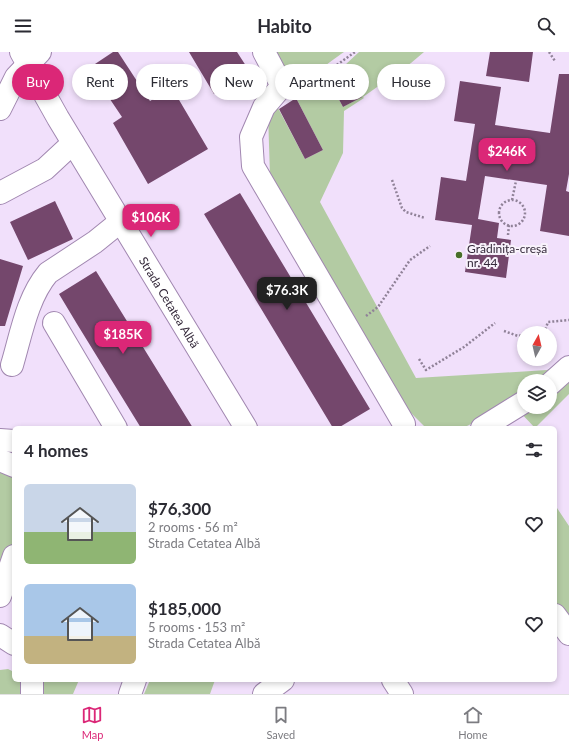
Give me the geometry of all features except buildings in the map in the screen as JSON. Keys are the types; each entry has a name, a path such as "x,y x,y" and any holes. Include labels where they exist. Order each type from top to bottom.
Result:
{"street":[{"path":"264,52 275,73"},
{"path":"0,110 16,77 30,56"},
{"name":"Strada Cetatea Albă","path":"30,56 73,143 245,426"},
{"path":"275,94 264,107 252,136 253,166 402,426"},
{"path":"0,193 45,168 73,143"},
{"path":"12,365 35,292 43,279 95,242 121,221"},
{"path":"54,323 115,426"},
{"path":"557,378 569,367"},
{"path":"485,426 517,406"},
{"path":"0,440 12,441"},
{"path":"0,460 12,465"},
{"path":"0,596 12,562"},
{"path":"557,618 569,634"},
{"path":"0,635 12,643"},
{"path":"32,682 32,694"},
{"path":"130,694 134,682"},
{"path":"264,694 280,682"},
{"path":"393,682 402,694"}],"path":[{"path":"338,64 355,52"},
{"path":"549,52 555,61"},
{"path":"392,180 402,208 406,212 424,218"},
{"path":"512,200 516,180"},
{"path":"512,200 522,204 525,216 520,223 509,225 501,219 499,211 503,203 512,200"},
{"path":"508,235 509,225"},
{"path":"348,329 378,307 410,260 430,246"},
{"path":"547,326 548,322 569,320"},
{"path":"419,359 426,370 464,347 496,323"},
{"path":"504,332 517,336"}],"green space":[{"path":"274,52 344,52 327,64 281,64"},
{"path":"359,52 424,52 410,64 377,64 377,87 369,93 369,64 346,64"},
{"path":"297,100 339,100 343,107 356,100 361,100 344,111 343,153 320,202 416,378 547,370 567,360 552,374 517,374 517,401 467,426 424,426 410,412 270,176 268,113 278,108 305,159 323,150"},
{"path":"569,375 569,394 557,406 557,383"},
{"path":"522,414 549,414 537,426 533,426"},
{"path":"0,466 12,472 12,547 0,580"},
{"path":"557,508 569,526 569,622 557,605"},
{"path":"8,669 12,671 12,682 21,682 23,694 0,694 0,670"},
{"path":"43,682 78,682 73,694 40,694"},
{"path":"149,682 214,682 210,694 144,694"}],"place":[{"name":"Grădinița-creșă nr. 44","path":"459,255"}]}
